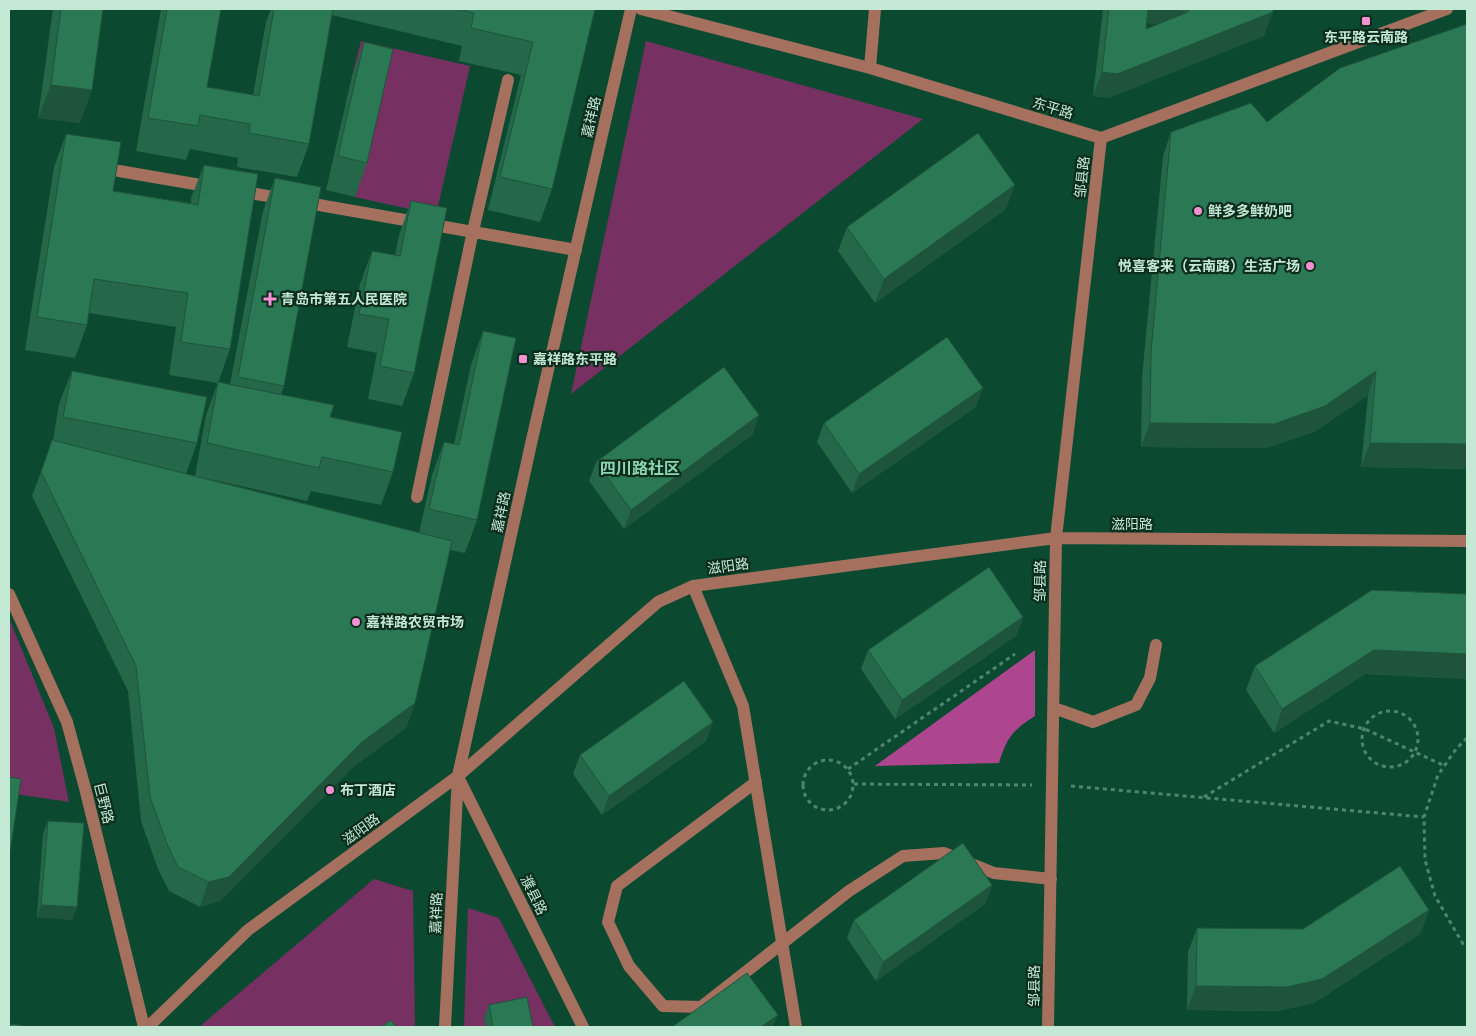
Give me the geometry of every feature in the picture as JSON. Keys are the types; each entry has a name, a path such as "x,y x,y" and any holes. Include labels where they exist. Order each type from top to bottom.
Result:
{"street":[{"name":"嘉祥路","path":"445,1027 458,776 630,9"},
{"name":"东平路","path":"641,9 870,68 1101,138"},
{"path":"870,68 875,9"},
{"path":"1101,138 1446,9"},
{"path":"417,497 473,231 508,80"},
{"name":"邹县路","path":"1048,1027 1056,538 1101,138"},
{"path":"119,171 576,250"},
{"name":"滋阳路","path":"146,1027 248,930 458,776 658,602 693,586 1056,538 1467,541"},
{"path":"693,586 743,706 796,1027"},
{"name":"巨野路","path":"9,594 67,722 146,1027"},
{"path":"1054,708 1093,722 1136,705 1150,678 1156,645"},
{"name":"濮县路","path":"458,776 583,1027"},
{"path":"756,782 617,886 608,922 628,966 663,1006 701,1007 849,891 903,856 944,853 994,873 1051,879"}],"path":[{"path":"848,769 1016,654"},
{"path":"1394,711 1402,714 1410,719 1418,735 1415,753 1401,765 1392,767 1382,766 1374,762 1364,747 1362,738 1364,729 1376,715 1394,711"},
{"path":"1204,798 1329,721 1364,729 1445,766"},
{"path":"1467,738 1456,749 1438,775 1424,817 1425,860 1435,896 1463,944 1467,947"},
{"path":"827,759 835,760 848,769 854,784 848,800 842,806 834,810 817,808 805,796 803,778 812,765 827,759"},
{"path":"854,784 1052,785 1424,817"}],"shaded area":[{"path":"361,41 470,66 436,215 355,197 381,83 352,76"},
{"path":"646,41 923,119 571,394"},
{"path":"9,618 54,728 69,802 9,793"},
{"path":"1035,650 1035,716 1016,730 1008,740 999,763 875,766"},
{"path":"374,879 413,891 415,1027 199,1027"},
{"path":"468,908 499,918 555,1027 464,1027"}],"building":[{"path":"61,9 103,9 92,90 51,85"},
{"path":"167,9 221,9 207,87 259,96 274,9 333,9 309,144 249,133 250,124 200,115 198,126 148,118"},
{"path":"458,9 595,9 552,189 500,177 533,42 471,28 474,13"},
{"path":"1109,9 1148,9 1146,29 1188,12 1189,9 1273,9 1273,12 1117,74 1102,72"},
{"name":"悦喜客来（云南路）生活广场","path":"1467,24 1467,444 1370,443 1376,371 1325,406 1274,424 1150,423 1151,352 1171,132 1251,103 1267,122 1340,68"},
{"path":"364,42 393,49 367,163 338,156"},
{"path":"978,133 1015,185 884,279 847,227"},
{"path":"66,134 121,142 113,191 198,205 204,165 258,174 230,349 181,342 188,293 94,279 87,325 37,317"},
{"path":"275,178 321,187 284,386 238,377"},
{"path":"411,201 447,208 414,373 380,366 389,319 359,314 372,251 400,256"},
{"path":"483,331 516,338 477,520 429,509 444,442 459,445"},
{"path":"947,337 983,388 859,474 824,423"},
{"path":"724,367 759,415 631,510 596,462"},
{"path":"72,371 207,397 197,443 63,417"},
{"path":"218,382 334,405 330,417 402,432 393,472 322,457 319,468 207,443"},
{"path":"52,440 452,541 415,703 362,742 229,877 208,882 178,867 167,844 150,797 136,666 41,472"},
{"path":"989,567 1023,617 902,700 868,650"},
{"path":"1372,590 1467,594 1467,654 1374,650 1282,709 1255,666"},
{"path":"684,681 713,722 609,796 580,755"},
{"path":"9,777 21,779 9,859"},
{"path":"48,821 84,823 77,907 41,905"},
{"path":"963,843 992,885 883,962 854,920"},
{"path":"1400,866 1429,910 1322,979 1287,987 1196,986 1197,928 1303,929"},
{"path":"747,973 778,1015 761,1027 672,1027"},
{"path":"527,997 533,1027 493,1027 489,1005"},
{"path":"391,1020 396,1027 381,1027"},
{"path":"11,1024 35,1027 10,1027"}],"place":[{"name":"东平路云南路","path":"1366,21"},
{"name":"鲜多多鲜奶吧","path":"1198,211"},
{"name":"悦喜客来（云南路）生活广场","path":"1310,266"},
{"name":"青岛市第五人民医院","path":"270,299"},
{"name":"嘉祥路东平路","path":"523,359"},
{"name":"嘉祥路农贸市场","path":"356,622"},
{"name":"布丁酒店","path":"330,790"}],"district":[{"name":"四川路社区","path":"640,468"}]}
